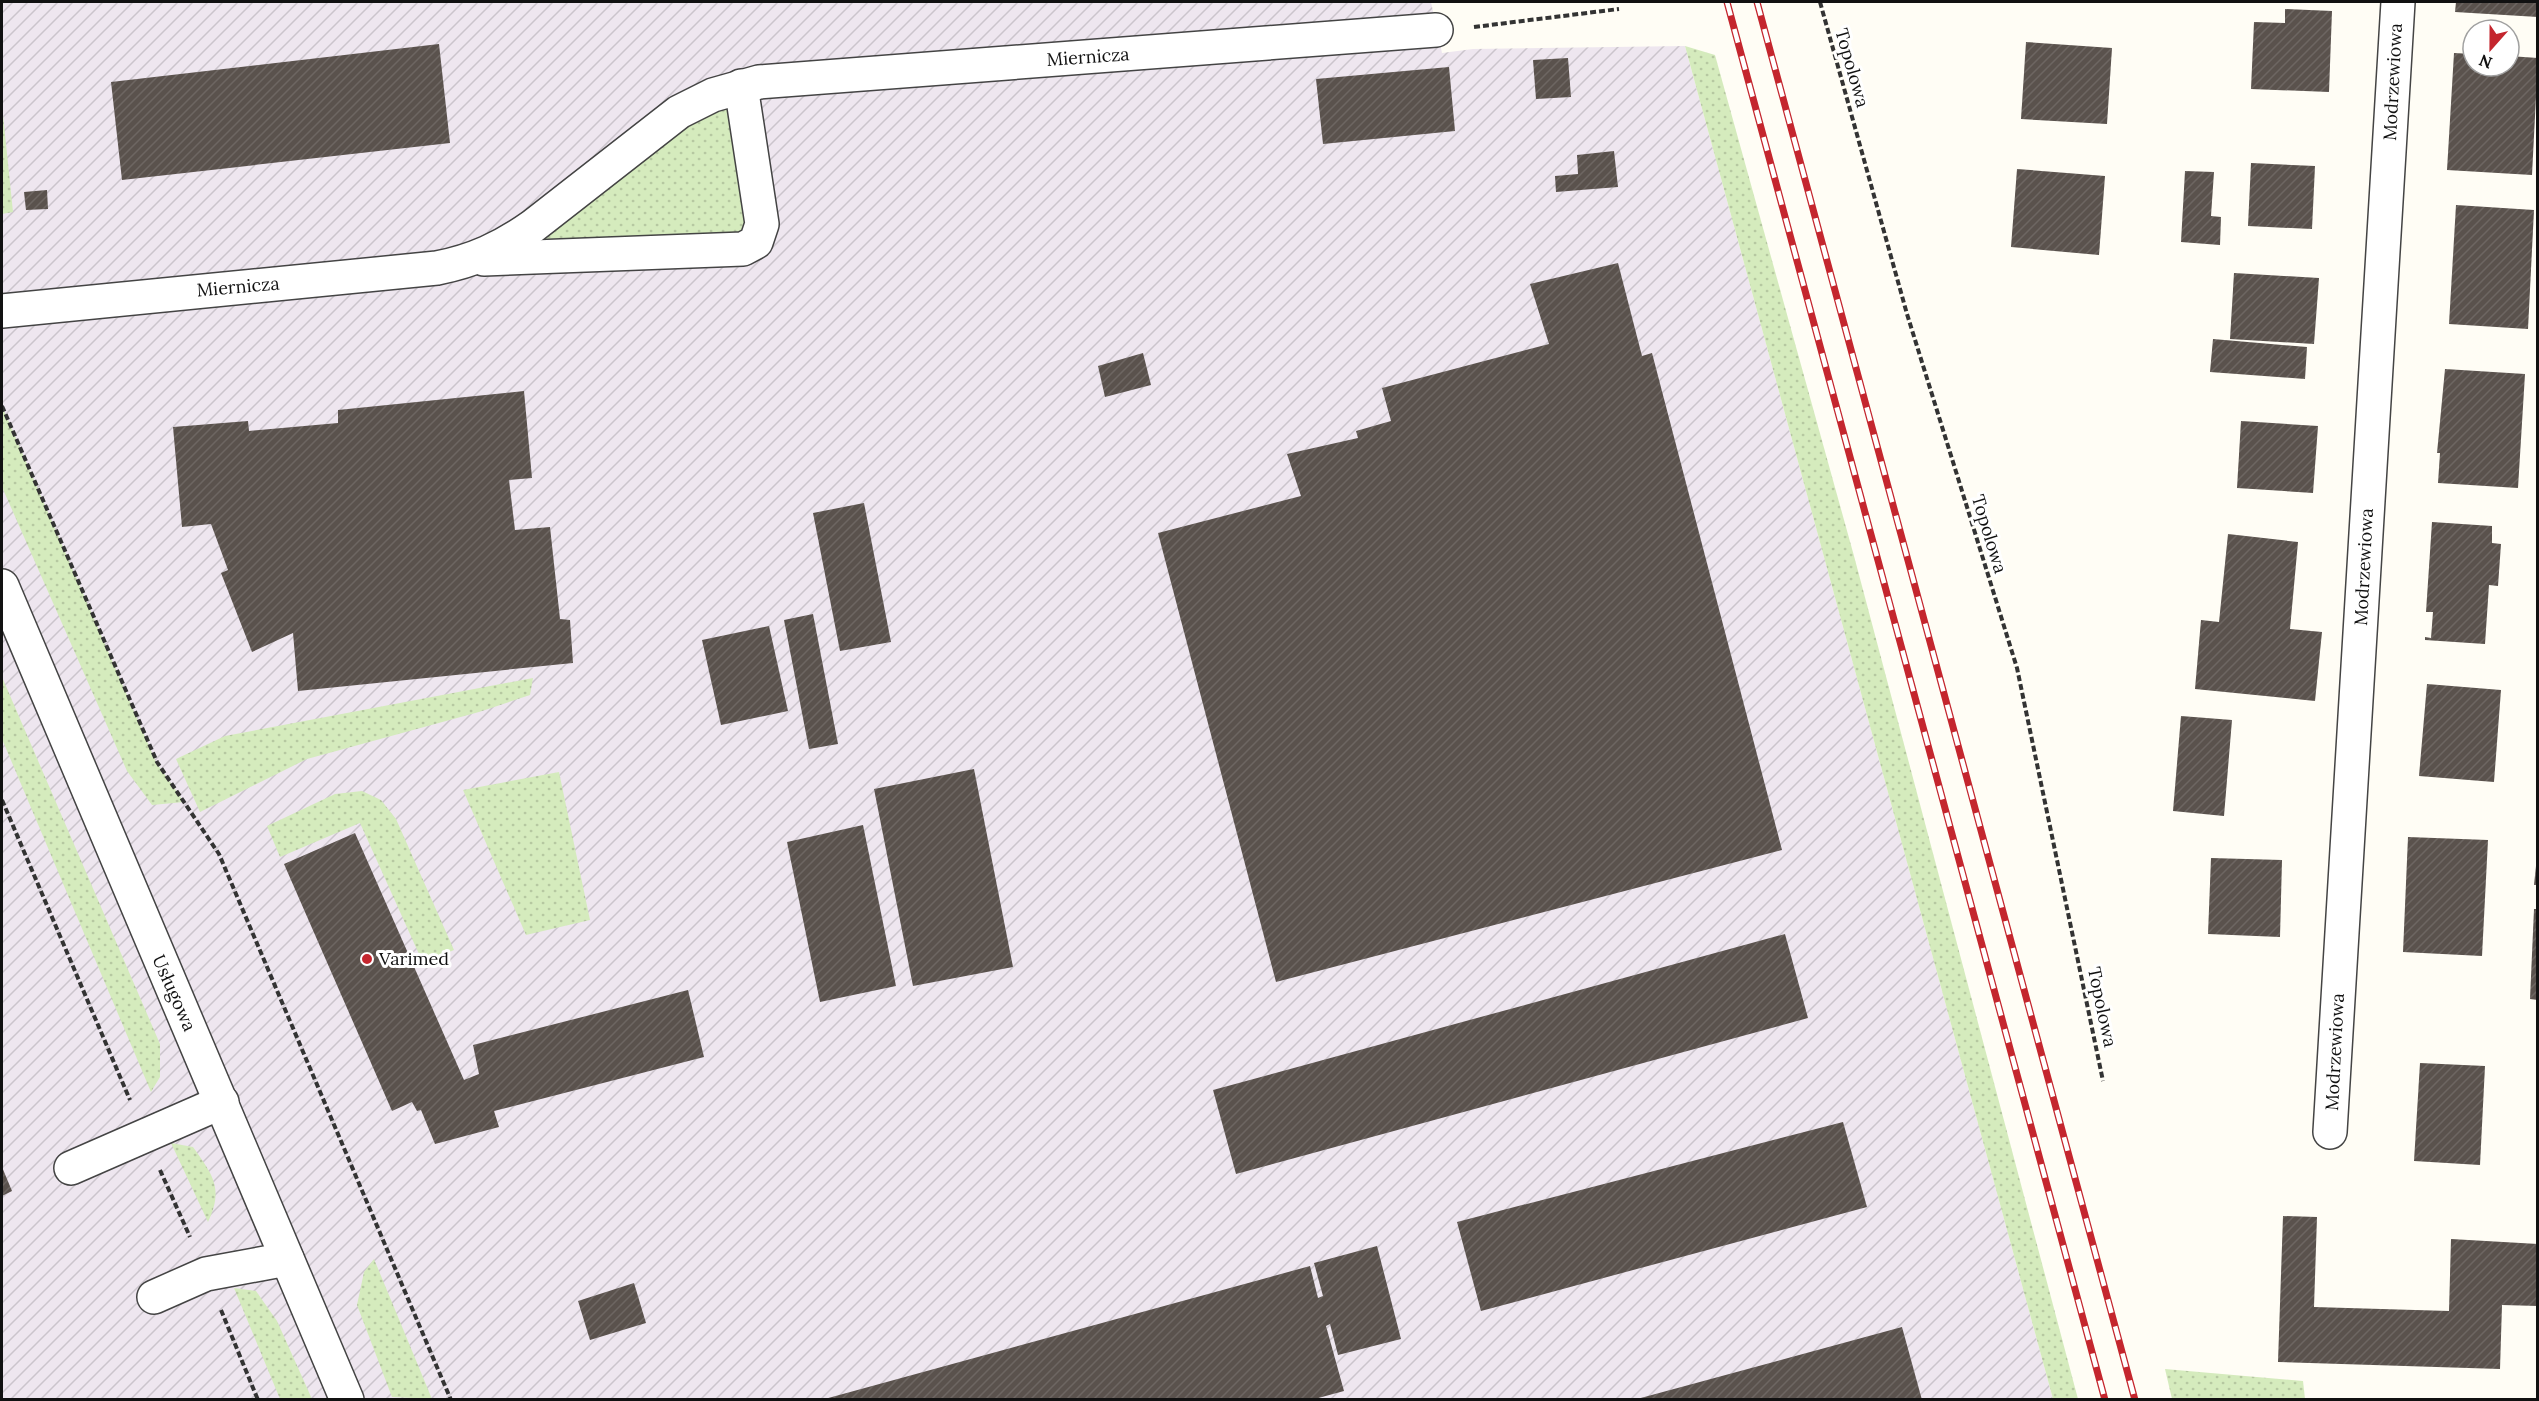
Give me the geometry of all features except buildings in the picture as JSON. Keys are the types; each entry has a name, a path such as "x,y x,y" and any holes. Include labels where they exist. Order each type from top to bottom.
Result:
{"street":[{"name":"Modrzewiowa","path":"2330,1132 2398,2"},
{"name":"Miernicza","path":"475,260 514,240 679,112 713,95 741,86 759,82 1436,30"},
{"name":"Miernicza","path":"2,311 436,268 475,260 712,251 751,246 759,238 762,224 741,86"},
{"name":"Usługowa","path":"2,586 347,1400"},
{"path":"71,1168 222,1102"},
{"path":"154,1297 206,1274 287,1259"}],"path":[{"name":"Topolowa","path":"1820,2 1907,314 2017,668 2103,1081"},
{"path":"1481,26 1619,9"},
{"path":"2,406 156,762 219,854 451,1400"}],"shaded area":[{"path":"2,2 1431,2 1442,53 1473,49 1685,46 2053,1399 2,1400"}],"green space":[{"path":"1685,46 1715,55 1854,556 2078,1399 2053,1399"},
{"path":"734,88 759,238 495,250"},
{"path":"2,105 13,212 2,214"},
{"path":"2,406 156,762 184,802 152,805 127,771 2,487"},
{"path":"2,677 160,1044 160,1077 151,1092 2,739"},
{"path":"533,678 530,695 479,712 307,759 200,812 176,759 225,736"},
{"path":"559,772 590,920 526,935 463,790"},
{"path":"362,791 381,800 396,819 454,950 423,963 360,823 280,857 267,826 335,794"},
{"path":"171,1143 193,1147 211,1174 216,1191 213,1210 208,1222"},
{"path":"374,1259 432,1399 392,1397 357,1305 364,1272"},
{"path":"234,1288 256,1291 277,1321 312,1399 280,1399"},
{"path":"2165,1369 2303,1381 2305,1399 2172,1399"}],"railway":[{"path":"1727,2 2105,1400"},
{"path":"1757,2 2135,1400"}],"place":[{"name":"Varimed","path":"367,959"}]}
